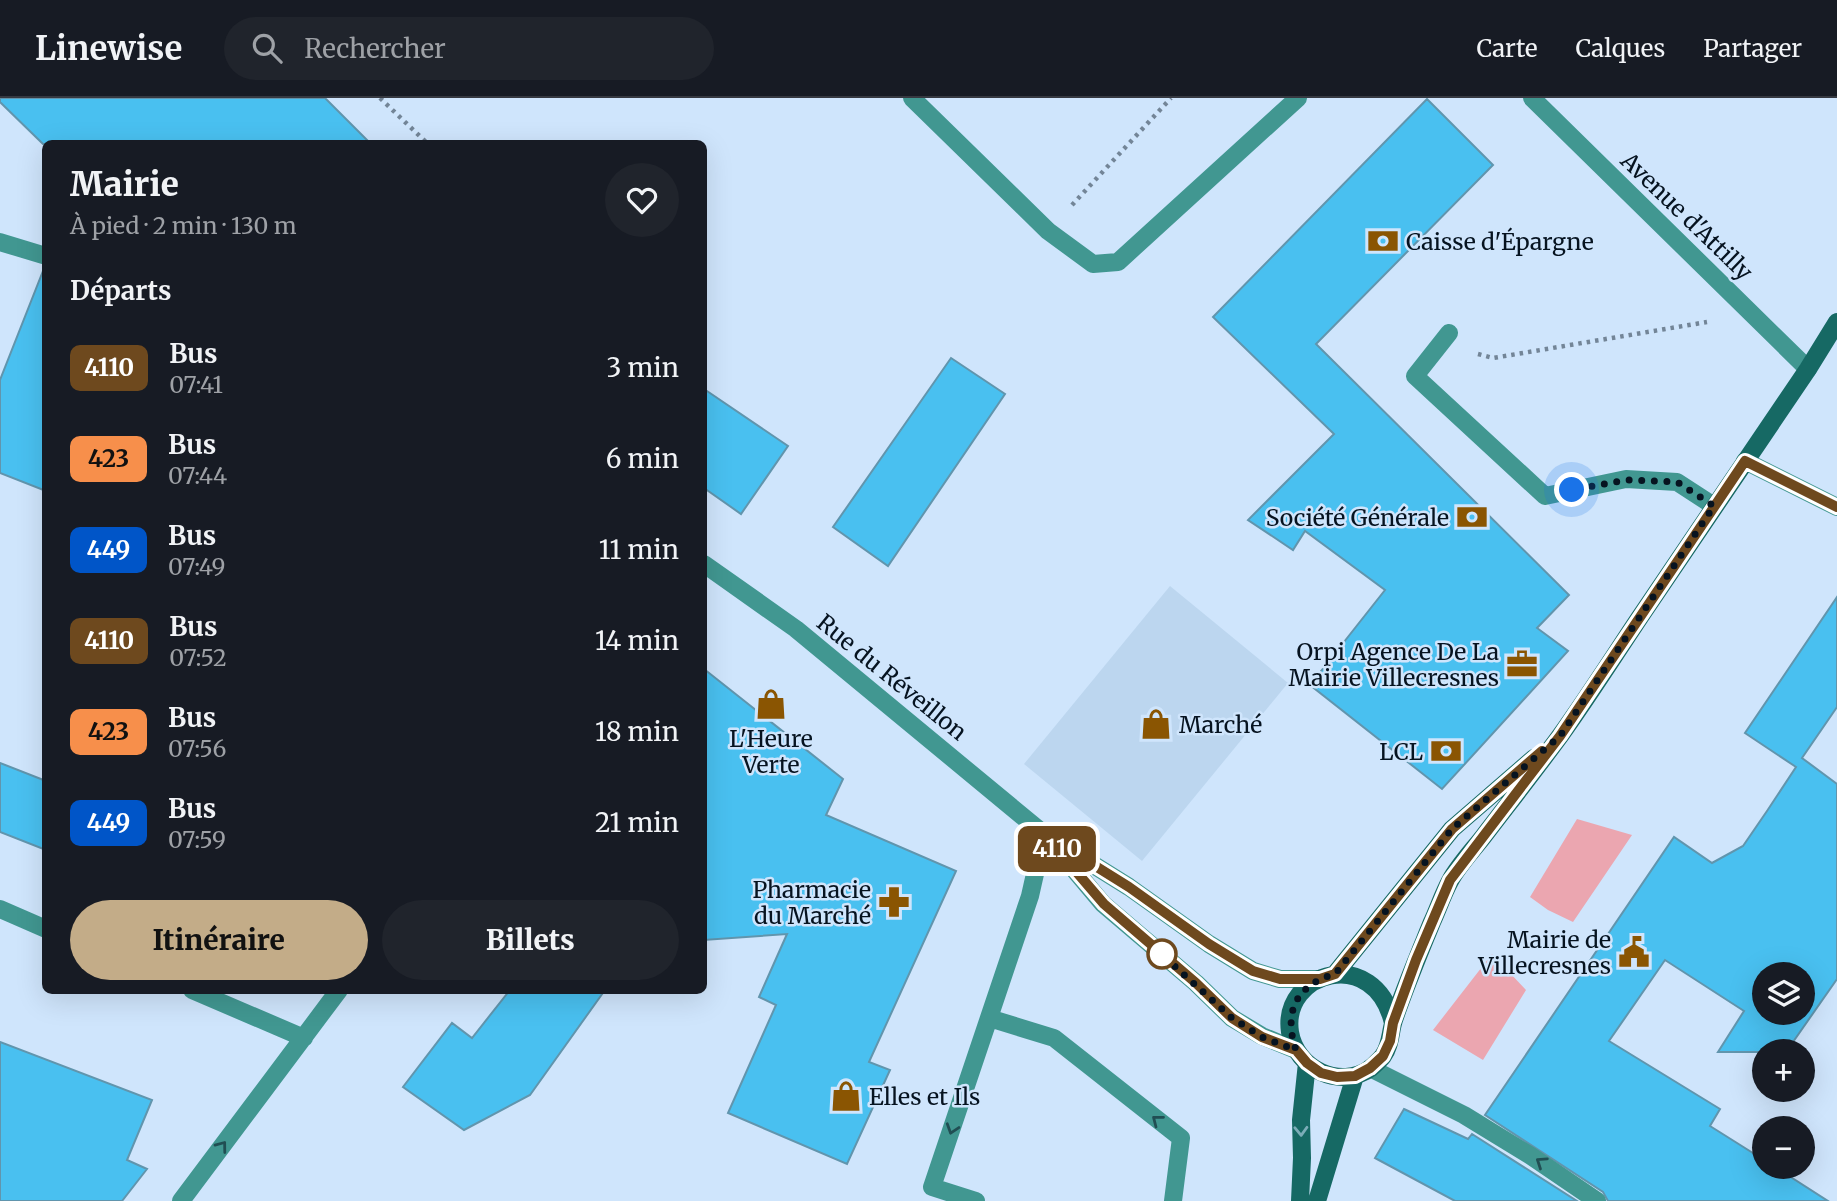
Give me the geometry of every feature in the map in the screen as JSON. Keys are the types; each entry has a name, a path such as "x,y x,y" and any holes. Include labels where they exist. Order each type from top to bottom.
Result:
{"street":[{"path":"912,98 1048,231 1093,264 1118,262 1297,98"},
{"name":"Avenue d'Attilly","path":"1532,98 1808,369"},
{"path":"0,242 42,255"},
{"path":"1301,1057 1321,1073 1337,1077 1362,1072 1383,1056 1390,1041 1393,1023 1450,880 1560,736 1808,369 1837,321"},
{"path":"1448,335 1415,376 1545,496 1626,480 1677,482 1714,506"},
{"path":"1745,461 1837,508"},
{"name":"Rue du Réveillon","path":"707,566 796,629 1044,834 1129,887 1209,944 1253,971 1280,979 1327,976"},
{"path":"1300,1201 1301,1057 1290,1033 1290,1017 1296,1001 1306,988 1327,976 1452,829 1560,736"},
{"path":"976,1201 932,1187 1030,896 1044,834"},
{"name":"Rue du Réveillon","path":"1044,834 1104,904 1196,983 1232,1018 1301,1057"},
{"path":"0,909 42,927"},
{"path":"1327,976 1352,975 1368,981 1380,992 1389,1007 1393,1023"},
{"path":"200,994 304,1038"},
{"path":"181,1201 336,994"},
{"path":"989,1018 1054,1038 1181,1139 1173,1201"},
{"path":"1317,1201 1362,1072"},
{"path":"1362,1072 1464,1115 1597,1201"}],"path":[{"path":"380,98 424,140"},
{"path":"1048,231 1171,98"},
{"path":"1448,335 1471,352 1493,358 1752,314"}],"shaded area":[{"name":"Marché","path":"1170,586 1288,683 1142,861 1024,764"},
{"path":"1577,819 1632,835 1573,922 1548,910 1530,897"},
{"path":"1492,954 1526,990 1483,1060 1433,1030"}],"building":[{"path":"0,98 325,98 367,140 42,140 42,143 0,102"},
{"path":"1427,99 1493,165 1316,344 1569,595 1537,628 1568,651 1442,789 1310,685 1385,590 1305,531 1293,550 1248,520 1334,434 1213,317"},
{"path":"42,274 42,489 0,473 0,380"},
{"path":"951,358 1005,394 888,566 833,527"},
{"path":"707,391 788,446 741,514 707,490"},
{"path":"1837,597 1837,707 1802,758 1837,784 1837,979 1815,1010 1815,962 1752,962 1752,1025 1805,1025 1795,1039 1752,1039 1752,1052 1718,1052 1744,1011 1665,960 1609,1041 1720,1109 1710,1126 1752,1152 1752,1179 1794,1179 1828,1201 1608,1201 1603,1192 1485,1115 1674,837 1712,863 1743,846 1796,767 1745,733"},
{"path":"707,671 843,779 826,815 956,871 869,1062 890,1070 847,1164 728,1113 776,1005 759,997 787,934 707,940"},
{"path":"0,763 42,779 42,848 0,832"},
{"path":"507,994 602,994 530,1095 464,1130 403,1087 452,1023 472,1038"},
{"path":"0,1042 152,1100 127,1160 147,1169 122,1201 0,1201"},
{"path":"1404,1109 1468,1139 1472,1134 1577,1201 1455,1201 1375,1158"}],"bus line":[{"name":"4110","path":"1542,751 1452,829 1335,974 1320,979 1280,979 1253,971 1209,944 1129,887 1044,834 1104,904 1196,983 1232,1018 1262,1037 1296,1050 1307,1063 1321,1073 1337,1077 1355,1076 1370,1068 1383,1056 1416,960 1450,880 1560,736 1745,461 1837,507"}],"place":[{"name":"Caisse d'Épargne","path":"1383,241"},
{"name":"Société Générale","path":"1472,517"},
{"name":"Orpi Agence De La Mairie Villecresnes","path":"1522,664"},
{"name":"L'Heure Verte","path":"771,704"},
{"name":"Marché","path":"1156,724"},
{"name":"LCL","path":"1446,751"},
{"name":"Pharmacie du Marché","path":"894,902"},
{"name":"Mairie de Villecresnes","path":"1634,952"},
{"name":"Elles et Ils","path":"846,1096"}],"route":[{"path":"1162,954 1159,952 1232,1018 1262,1037 1296,1050 1290,1033 1290,1017 1296,1001 1306,988 1335,974 1452,829 1560,736 1714,506 1677,482 1626,480 1572,490"}]}
